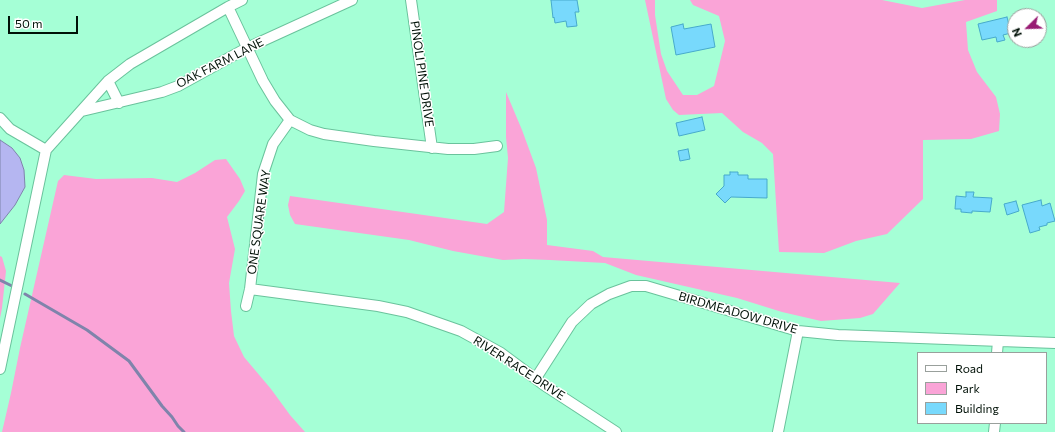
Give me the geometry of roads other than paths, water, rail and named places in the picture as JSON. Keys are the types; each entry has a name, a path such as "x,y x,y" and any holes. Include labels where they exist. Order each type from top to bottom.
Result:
{"street":[{"path":"0,369 46,150 108,81 130,64 242,0"},
{"name":"OAK FARM LANE","path":"82,111 162,92 178,86 247,48 352,0"},
{"name":"PINOLI PINE DRIVE","path":"411,0 432,148"},
{"path":"228,7 263,81 275,101 290,120 310,130 324,134 374,141 464,150 497,146"},
{"path":"108,81 119,103"},
{"path":"0,118 10,129 46,150"},
{"name":"ONE SQUARE WAY","path":"246,306 250,289 263,174 273,144 290,120"},
{"name":"BIRDMEADOW DRIVE","path":"536,378 572,322 591,304 609,294 631,286 646,286 798,331 838,335 1055,343"},
{"name":"RIVER RACE DRIVE","path":"250,289 378,306 407,312 461,330 501,353 616,432"},
{"path":"778,432 798,331"},
{"path":"997,352 998,341"}],"water":[{"path":"0,140 12,148 20,158 24,170 25,187 15,205 0,224"}],"waterway":[{"path":"0,280 12,286"},
{"path":"25,294 87,330 129,361 162,406 184,432"}]}
